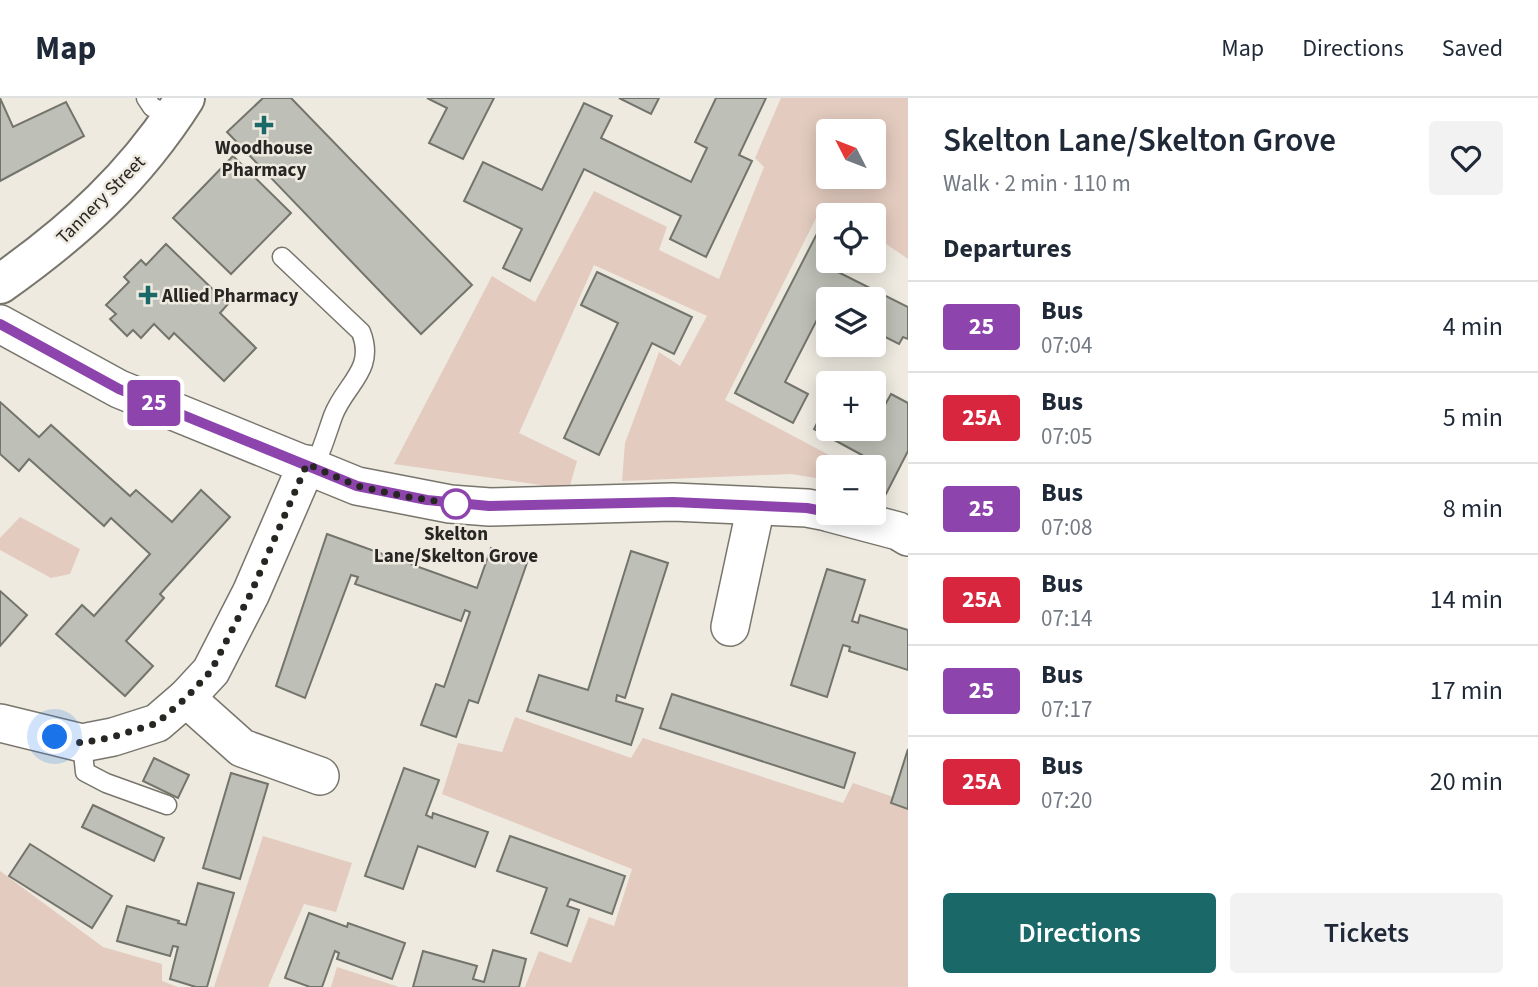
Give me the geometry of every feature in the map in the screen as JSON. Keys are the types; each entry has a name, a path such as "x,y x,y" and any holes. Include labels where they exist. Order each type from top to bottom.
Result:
{"main road":[{"name":"Tannery Street","path":"0,284 56,244 114,189 168,104"}],"street":[{"path":"0,324 119,389 357,486 450,504 530,506 673,502 816,510"},
{"path":"0,723 82,743 113,737 157,723 186,698 211,671 311,466"},
{"path":"730,627 756,506"},
{"path":"878,525 908,537"},
{"path":"186,698 242,748 320,776"}],"lane":[{"path":"282,257 361,332 367,346 363,366 334,414 327,439 311,466"},
{"path":"82,743 85,772 106,783 167,805"}],"shaded area":[{"path":"781,98 908,98 908,259 886,244 886,203 816,203 816,218 725,400 829,455 816,455 816,478 791,474 622,481 625,443 659,352 680,366 707,316 594,265 519,433 577,461 569,489 394,464 492,276 535,302 594,191 667,227 659,250 719,279 764,167 755,158"},
{"path":"20,517 80,549 70,574 51,578 0,550 0,538"},
{"path":"515,717 631,758 643,738 843,803 853,783 908,802 908,987 525,987 539,951 571,963 589,917 614,926 632,869 442,794 458,743 502,752"},
{"path":"263,836 352,863 336,912 304,904 268,987 214,987"},
{"path":"0,871 103,947 162,964 162,981 178,987 0,987"},
{"path":"337,967 399,987 331,987"}],"building":[{"path":"0,98 13,127 66,102 84,136 0,181"},
{"path":"263,98 291,98 472,285 421,334 227,132"},
{"path":"427,98 494,98 463,159 429,143 447,108"},
{"path":"619,98 659,98 651,114"},
{"path":"716,98 766,98 739,155 752,161 706,257 670,239 681,216 584,169 530,281 503,268 522,229 464,201 483,162 542,190 584,103 612,116 601,138 691,182 707,148 695,142"},
{"path":"233,156 291,213 231,274 173,218"},
{"path":"816,236 816,273 840,273 868,287 816,287 816,322 785,382 808,394 793,423 735,393"},
{"path":"166,244 228,304 220,313 256,348 224,381 174,333 169,339 154,324 141,338 133,330 127,336 110,319 116,314 106,305 129,282 124,277 141,260 146,265"},
{"path":"597,272 692,317 674,354 652,343 599,455 564,438 618,323 581,305"},
{"path":"886,296 908,307 908,339 903,337 899,344 886,338"},
{"path":"891,394 908,403 908,451 886,494 886,455 862,455 836,441 886,441 886,403"},
{"path":"0,402 39,437 51,425 130,496 136,490 172,522 201,490 230,517 160,594 164,598 126,641 153,666 125,696 56,634 82,605 94,616 150,554 111,518 104,526 29,459 19,471 0,454"},
{"path":"327,534 477,588 491,548 528,560 478,703 469,700 456,737 421,725 436,684 444,687 470,612 465,610 461,621 355,584 358,577 351,575 305,698 276,686"},
{"path":"631,551 668,563 625,698 617,695 616,701 643,709 631,745 527,711 539,675 588,690"},
{"path":"827,569 865,580 852,621 858,623 860,615 908,630 908,670 849,651 850,647 843,645 827,697 791,685"},
{"path":"0,591 27,615 0,646"},
{"path":"672,694 855,753 844,788 660,728"},
{"path":"908,749 908,809 891,803"},
{"path":"154,758 189,775 178,798 143,781"},
{"path":"404,768 439,780 426,815 432,818 433,813 488,832 475,867 418,846 403,889 365,876"},
{"path":"231,773 268,784 240,879 203,868"},
{"path":"93,805 164,838 154,861 82,827"},
{"path":"510,836 625,876 612,914 570,899 567,906 579,910 567,946 531,933 547,888 497,871"},
{"path":"30,844 112,896 92,928 9,876"},
{"path":"198,883 234,893 207,987 196,987 170,979 178,947 173,946 170,956 117,941 127,906 186,925"},
{"path":"309,913 405,943 392,979 337,959 339,953 335,951 322,987 310,987 285,978"},
{"path":"493,950 526,959 519,987 413,987 423,951 477,966 473,979 484,982"}],"bus line":[{"name":"25","path":"0,324 119,389 357,486 450,504 570,506 673,502 816,510"}],"place":[{"name":"Woodhouse Pharmacy","path":"264,125"},
{"name":"Allied Pharmacy","path":"148,295"},
{"name":"Skelton Lane/Skelton Grove","path":"456,504"}],"route":[{"path":"55,737 82,743 113,737 157,723 186,698 211,671 251,593 307,464 357,486 456,504"}]}
